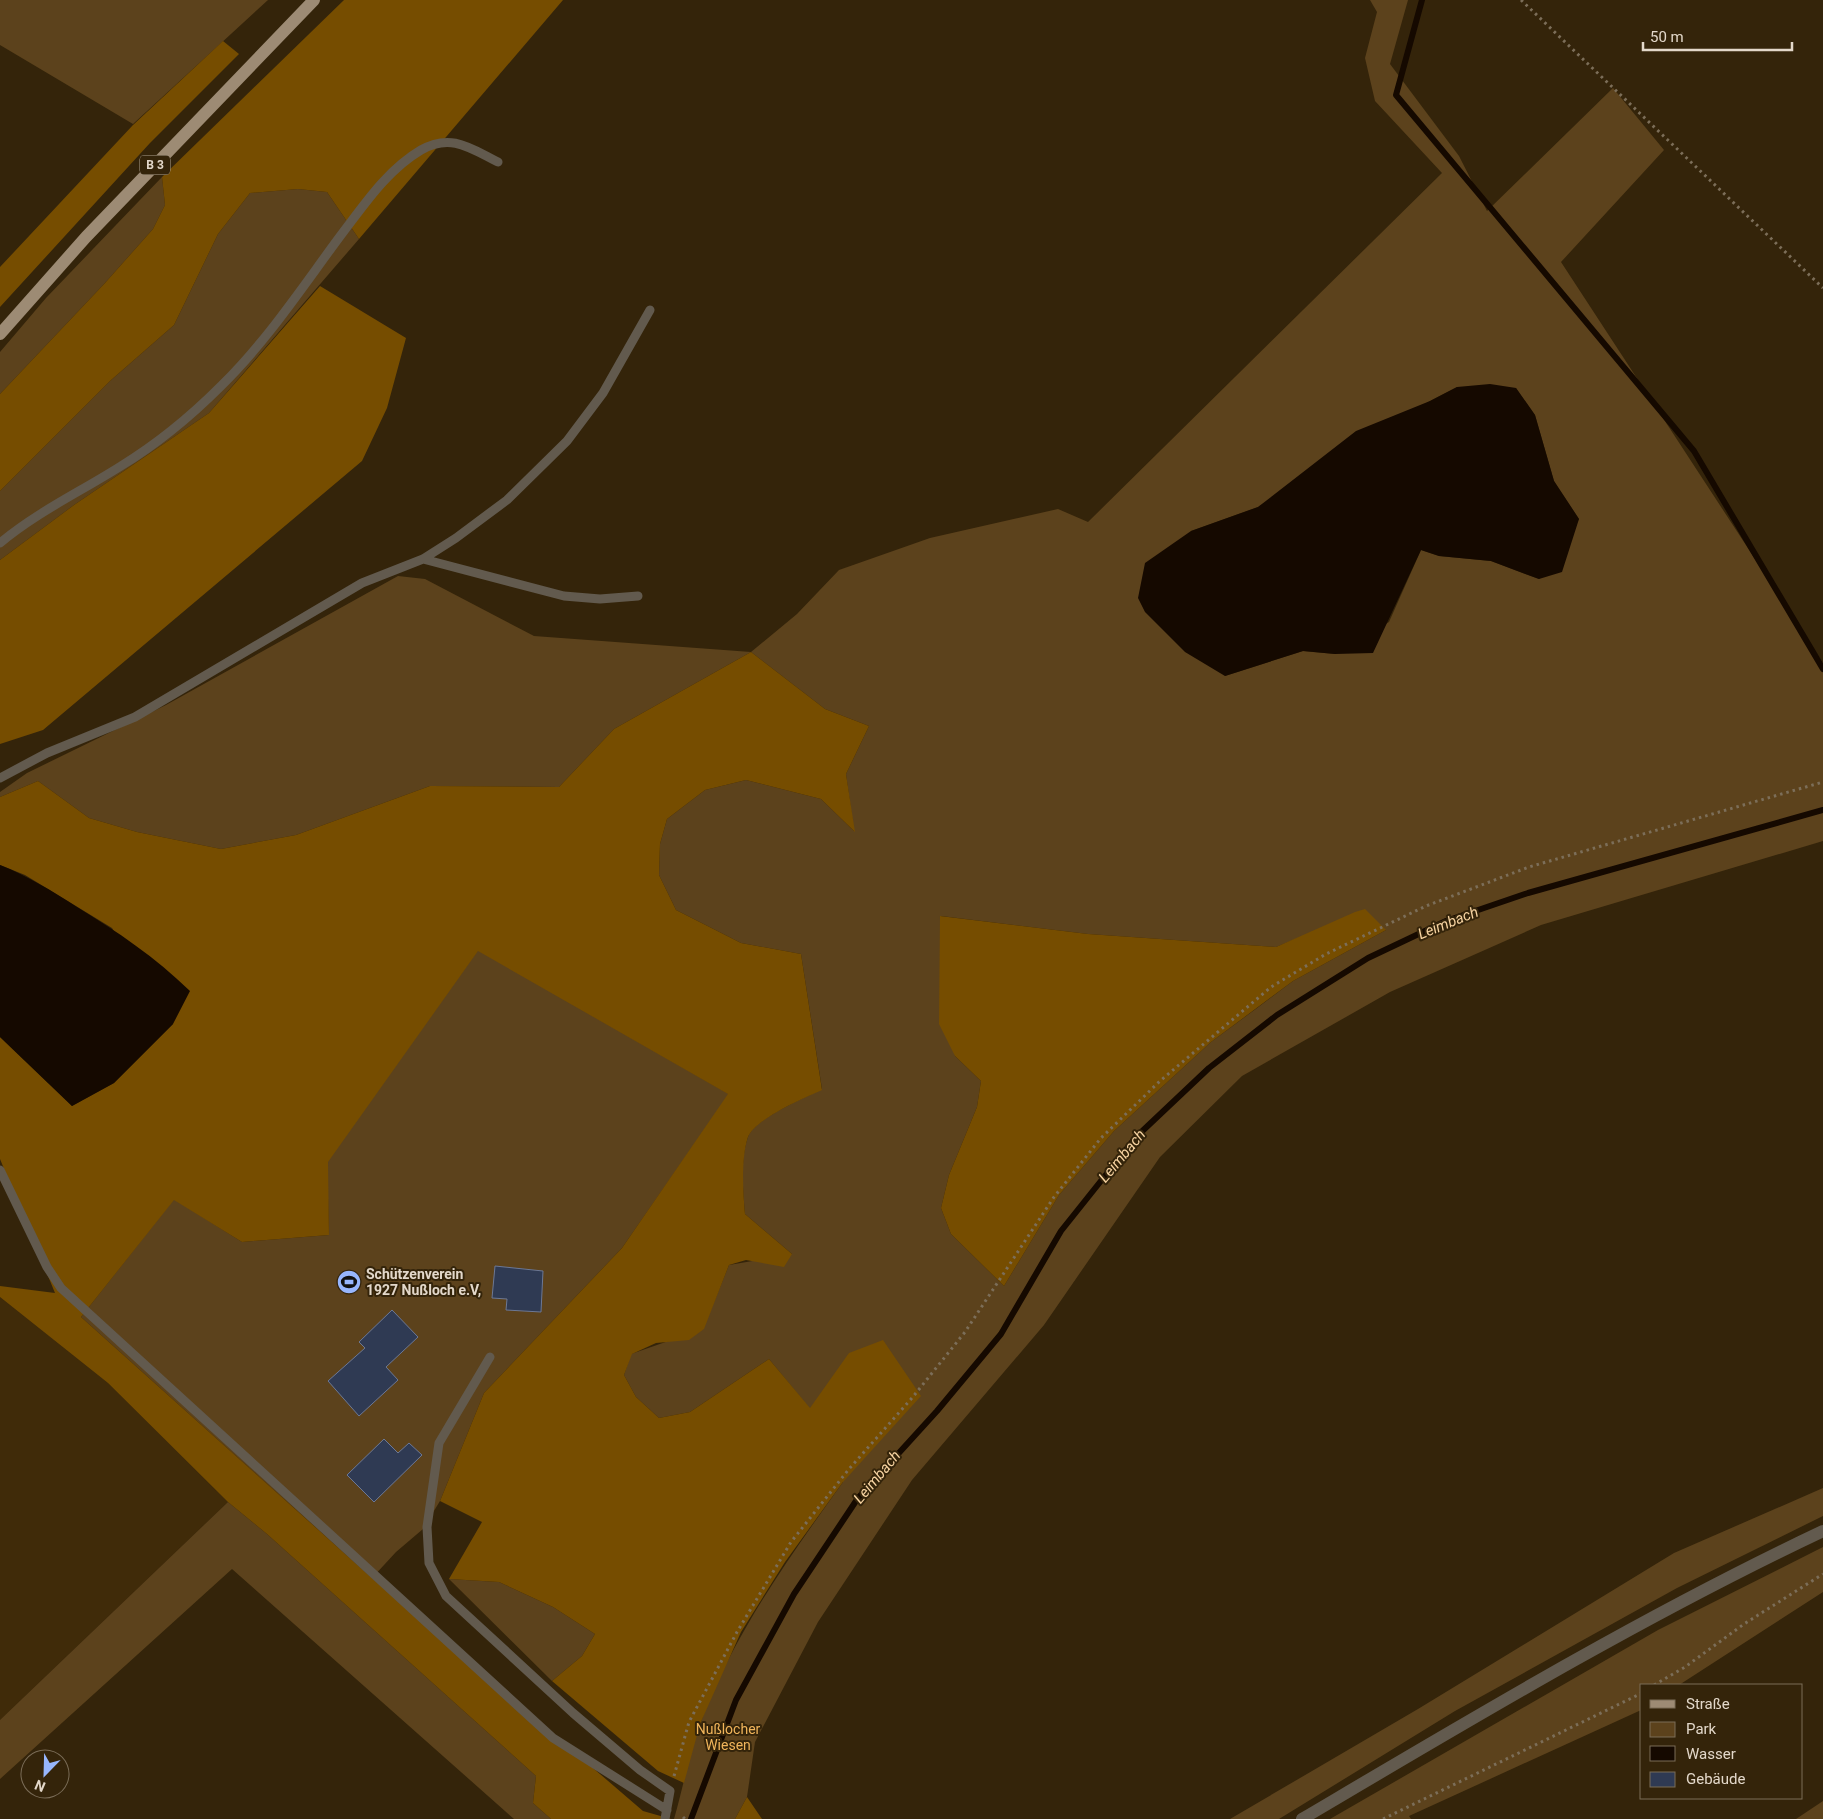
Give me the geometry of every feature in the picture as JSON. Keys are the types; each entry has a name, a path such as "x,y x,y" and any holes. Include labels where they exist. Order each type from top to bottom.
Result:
{"main road":[{"name":"B 3","path":"0,334 86,237 314,0"}],"street":[{"path":"1302,1819 1570,1662 1716,1584 1823,1531"}],"lane":[{"path":"0,543 21,526 141,453 194,411 253,351 372,193 413,156 436,143 447,141 464,145 498,162"},
{"path":"0,778 47,753 135,718 362,583 423,559 456,538 507,500 567,441 603,393 650,310"},
{"path":"423,559 564,596 600,599 638,596"},
{"path":"0,1170 47,1267 61,1288 553,1738 666,1814 670,1791 640,1770 573,1713 446,1596 429,1564 427,1527 439,1444 490,1357"}],"path":[{"path":"1521,0 1823,288"},
{"path":"670,1791 688,1722 736,1632 791,1542 849,1469 912,1398 965,1332 1054,1197 1101,1138 1160,1081 1271,987 1326,954 1426,906 1529,867 1823,782"},
{"path":"1656,1684 1686,1667 1744,1624 1823,1574"},
{"path":"1383,1819 1624,1704 1640,1694"}],"shaded area":[{"path":"344,0 563,0 359,239 327,192 298,189 250,193 218,234 174,325 110,381 0,491 0,394 105,283 153,229 165,205 162,177"},
{"path":"223,41 239,54 150,143 0,307 0,267 133,125"},
{"path":"320,286 406,338 387,408 362,461 43,730 0,744 0,560 74,505 209,413"},
{"path":"751,652 825,709 869,726 846,774 855,832 821,799 746,780 705,790 667,819 660,844 659,875 676,910 741,943 801,954 822,1090 781,1110 760,1123 752,1130 746,1145 743,1175 745,1214 792,1254 784,1267 746,1260 729,1265 704,1329 689,1340 656,1343 632,1354 624,1375 636,1397 659,1418 690,1412 769,1359 810,1408 849,1353 883,1340 921,1396 843,1482 785,1562 741,1632 700,1724 684,1783 658,1771 552,1681 582,1656 595,1634 553,1607 499,1582 449,1579 482,1522 440,1501 484,1393 622,1248 728,1094 478,951 328,1162 329,1235 242,1242 174,1200 81,1317 372,1578 643,1811 671,1819 551,1819 533,1803 536,1776 267,1534 228,1502 108,1383 0,1297 0,1286 55,1293 0,1159 0,1037 72,1106 114,1083 173,1024 112,928 25,875 0,865 0,797 38,781 89,818 137,832 221,849 296,835 430,786 559,787 614,729"},
{"path":"1365,909 1386,930 1293,981 1211,1042 1114,1131 1059,1195 1004,1286 951,1234 941,1208 949,1175 977,1107 981,1081 955,1056 939,1024 940,916 1088,934 1276,947"},
{"path":"0,1297 108,1383 228,1502 0,1720"},
{"path":"747,1797 762,1819 735,1819"}],"green space":[{"path":"0,0 268,0 133,124 0,45"},
{"name":"Nußlocher Wiesen","path":"1370,0 1408,0 1390,64 1459,156 1487,211 1613,88 1664,150 1561,262 1823,663 1823,841 1541,925 1390,992 1242,1076 1160,1157 1044,1325 912,1480 818,1622 755,1742 747,1797 735,1819 674,1819 696,1735 713,1691 729,1659 763,1598 843,1482 824,1391 810,1409 769,1359 690,1412 659,1418 636,1397 624,1375 631,1354 703,1329 729,1265 792,1254 745,1214 743,1175 745,1146 752,1130 769,1116 822,1089 801,954 741,943 676,910 659,875 660,844 667,819 705,790 746,780 821,799 854,831 846,774 869,726 825,709 751,652 797,614 839,570 930,538 1058,509 1088,522 1442,173 1375,101 1365,58 1377,12","holes":["1457,387 1516,388 1535,415 1554,481 1579,519 1539,579 1491,561 1439,556 1421,550 1389,622 1335,654 1303,651 1225,676 1191,531 1258,507 1430,401","941,916 1088,934 1276,947 1313,932 1386,930 1293,981 1211,1042 1114,1131 1059,1195 1004,1286 951,1234 941,1208 949,1175 977,1107 981,1081 955,1056"]},
{"path":"162,177 165,205 153,229 105,283 0,394 0,352 46,298"},
{"path":"298,189 327,192 359,239 209,413 74,505 0,560 0,491 110,381 174,325 218,234 250,193"},
{"path":"398,576 425,579 534,636 751,652 614,729 559,787 430,786 296,835 221,849 137,832 89,818 38,781 0,797 0,792 27,773 166,705"},
{"name":"Schützenverein 1927 Nußloch e.V,","path":"478,950 729,1094 622,1248 484,1393 440,1501 423,1529 396,1552 372,1578 81,1317 174,1199 242,1242 329,1235 327,1162"},
{"path":"1823,1488 1823,1516 1677,1588 1455,1711 1279,1819 1230,1819 1418,1709 1674,1553"},
{"path":"228,1502 267,1534 536,1776 533,1803 551,1819 514,1819 232,1569 33,1749 20,1749 20,1761 0,1779 0,1720"},
{"path":"1823,1547 1823,1592 1681,1684 1640,1684 1640,1711 1409,1816 1411,1819 1330,1819 1658,1630"},
{"path":"449,1579 499,1582 553,1607 595,1634 582,1656 552,1681"},
{"path":"1823,1801 1823,1819 1796,1819"}],"water":[{"path":"1490,384 1516,388 1535,415 1554,481 1579,519 1562,572 1539,579 1491,561 1439,556 1421,550 1373,653 1335,654 1303,651 1225,676 1185,652 1145,612 1138,598 1145,563 1191,531 1258,507 1356,431 1430,401 1457,387"},
{"path":"0,865 40,884 107,926 150,956 190,991 173,1024 114,1083 72,1106 0,1037"}],"building":[{"path":"495,1266 543,1271 541,1312 506,1310 507,1299 492,1298"},
{"path":"392,1310 418,1337 386,1367 398,1380 359,1416 328,1381 365,1348 359,1342"},
{"path":"384,1439 398,1453 409,1443 422,1455 374,1502 347,1475"}],"waterway":[{"path":"1422,0 1396,95 1694,451 1823,669"},
{"name":"Leimbach","path":"691,1819 736,1700 794,1594 858,1498 937,1411 1001,1334 1061,1231 1136,1137 1209,1068 1277,1015 1368,958 1446,921 1528,893 1823,810"}],"place":[{"name":"Schützenverein 1927 Nußloch e.V,","path":"349,1282"}]}
